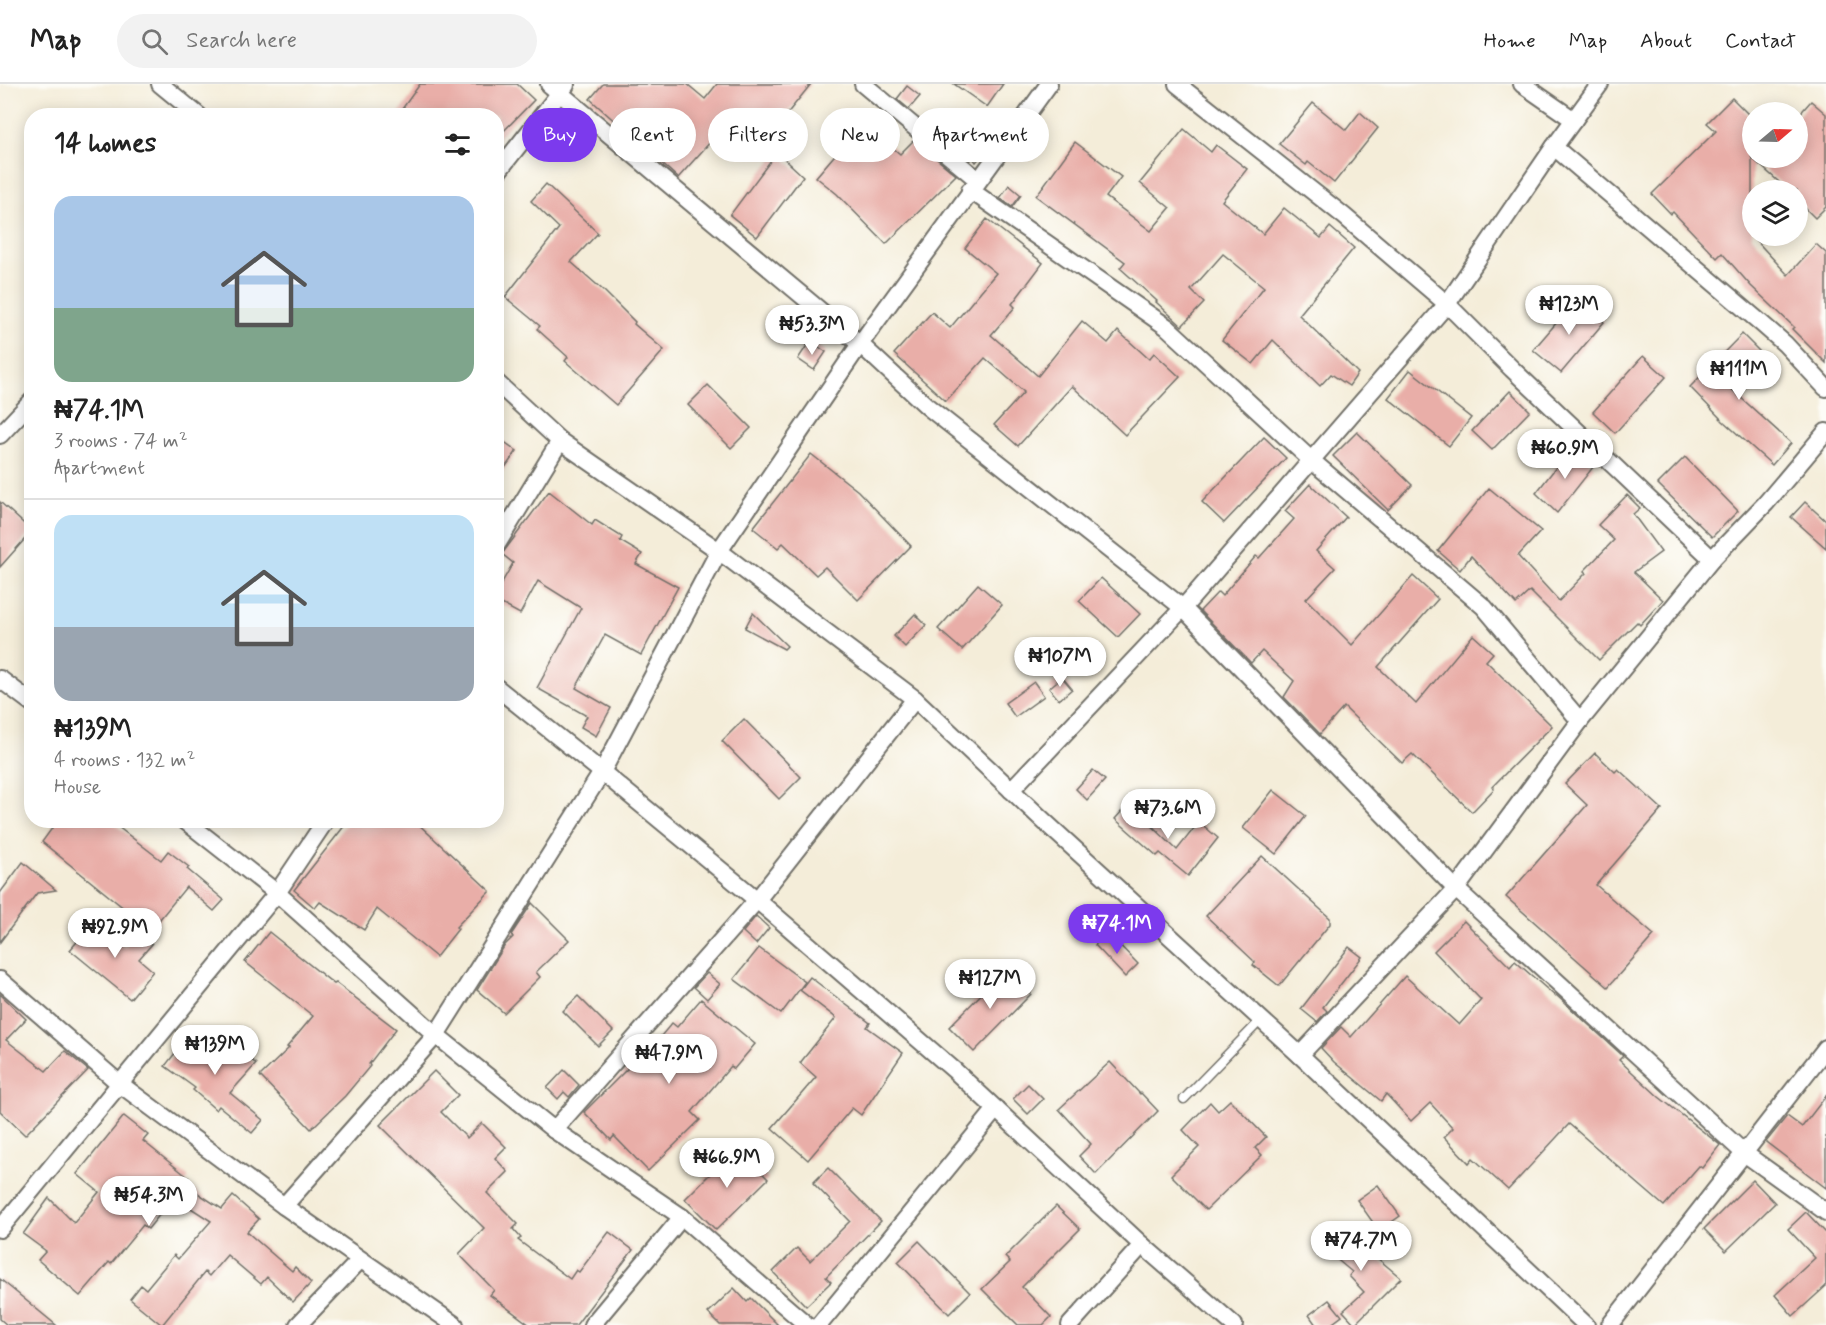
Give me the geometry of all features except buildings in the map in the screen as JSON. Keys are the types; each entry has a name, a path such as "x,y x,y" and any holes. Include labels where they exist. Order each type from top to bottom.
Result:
{"street":[{"path":"160,84 189,108"},
{"path":"862,84 974,185 1167,327 1311,460 1484,607 1580,721"},
{"path":"284,1206 436,1035 602,772 719,551 860,344 1049,84"},
{"path":"1177,84 1344,216 1447,304 1512,369 1713,559"},
{"path":"1522,84 1574,120"},
{"path":"1011,790 1183,608 1447,304 1600,84"},
{"path":"504,163 558,87 860,344 928,407 1183,608 1456,889 1744,1153 1826,1212"},
{"path":"1554,147 1761,322 1826,388"},
{"path":"504,389 560,441 719,551 915,699 1300,1055 1586,1325"},
{"path":"0,435 24,410"},
{"path":"1300,1055 1456,889 1580,721 1713,559 1826,432"},
{"path":"504,533 560,441"},
{"path":"0,679 24,697"},
{"path":"504,693 757,900 954,1070 1142,1245 1234,1325"},
{"path":"554,1130 757,900 915,699"},
{"path":"194,828 277,893 436,1035 554,1130 682,1217 807,1325"},
{"path":"0,1229 277,893 321,828"},
{"path":"0,980 120,1084 284,1206 455,1325"},
{"path":"1610,1325 1826,1048"},
{"path":"819,1325 996,1109"},
{"path":"592,1325 682,1217"},
{"path":"1070,1325 1142,1245"},
{"path":"298,1325 360,1260"}],"lane":[{"path":"1184,1099 1261,1020"}]}
